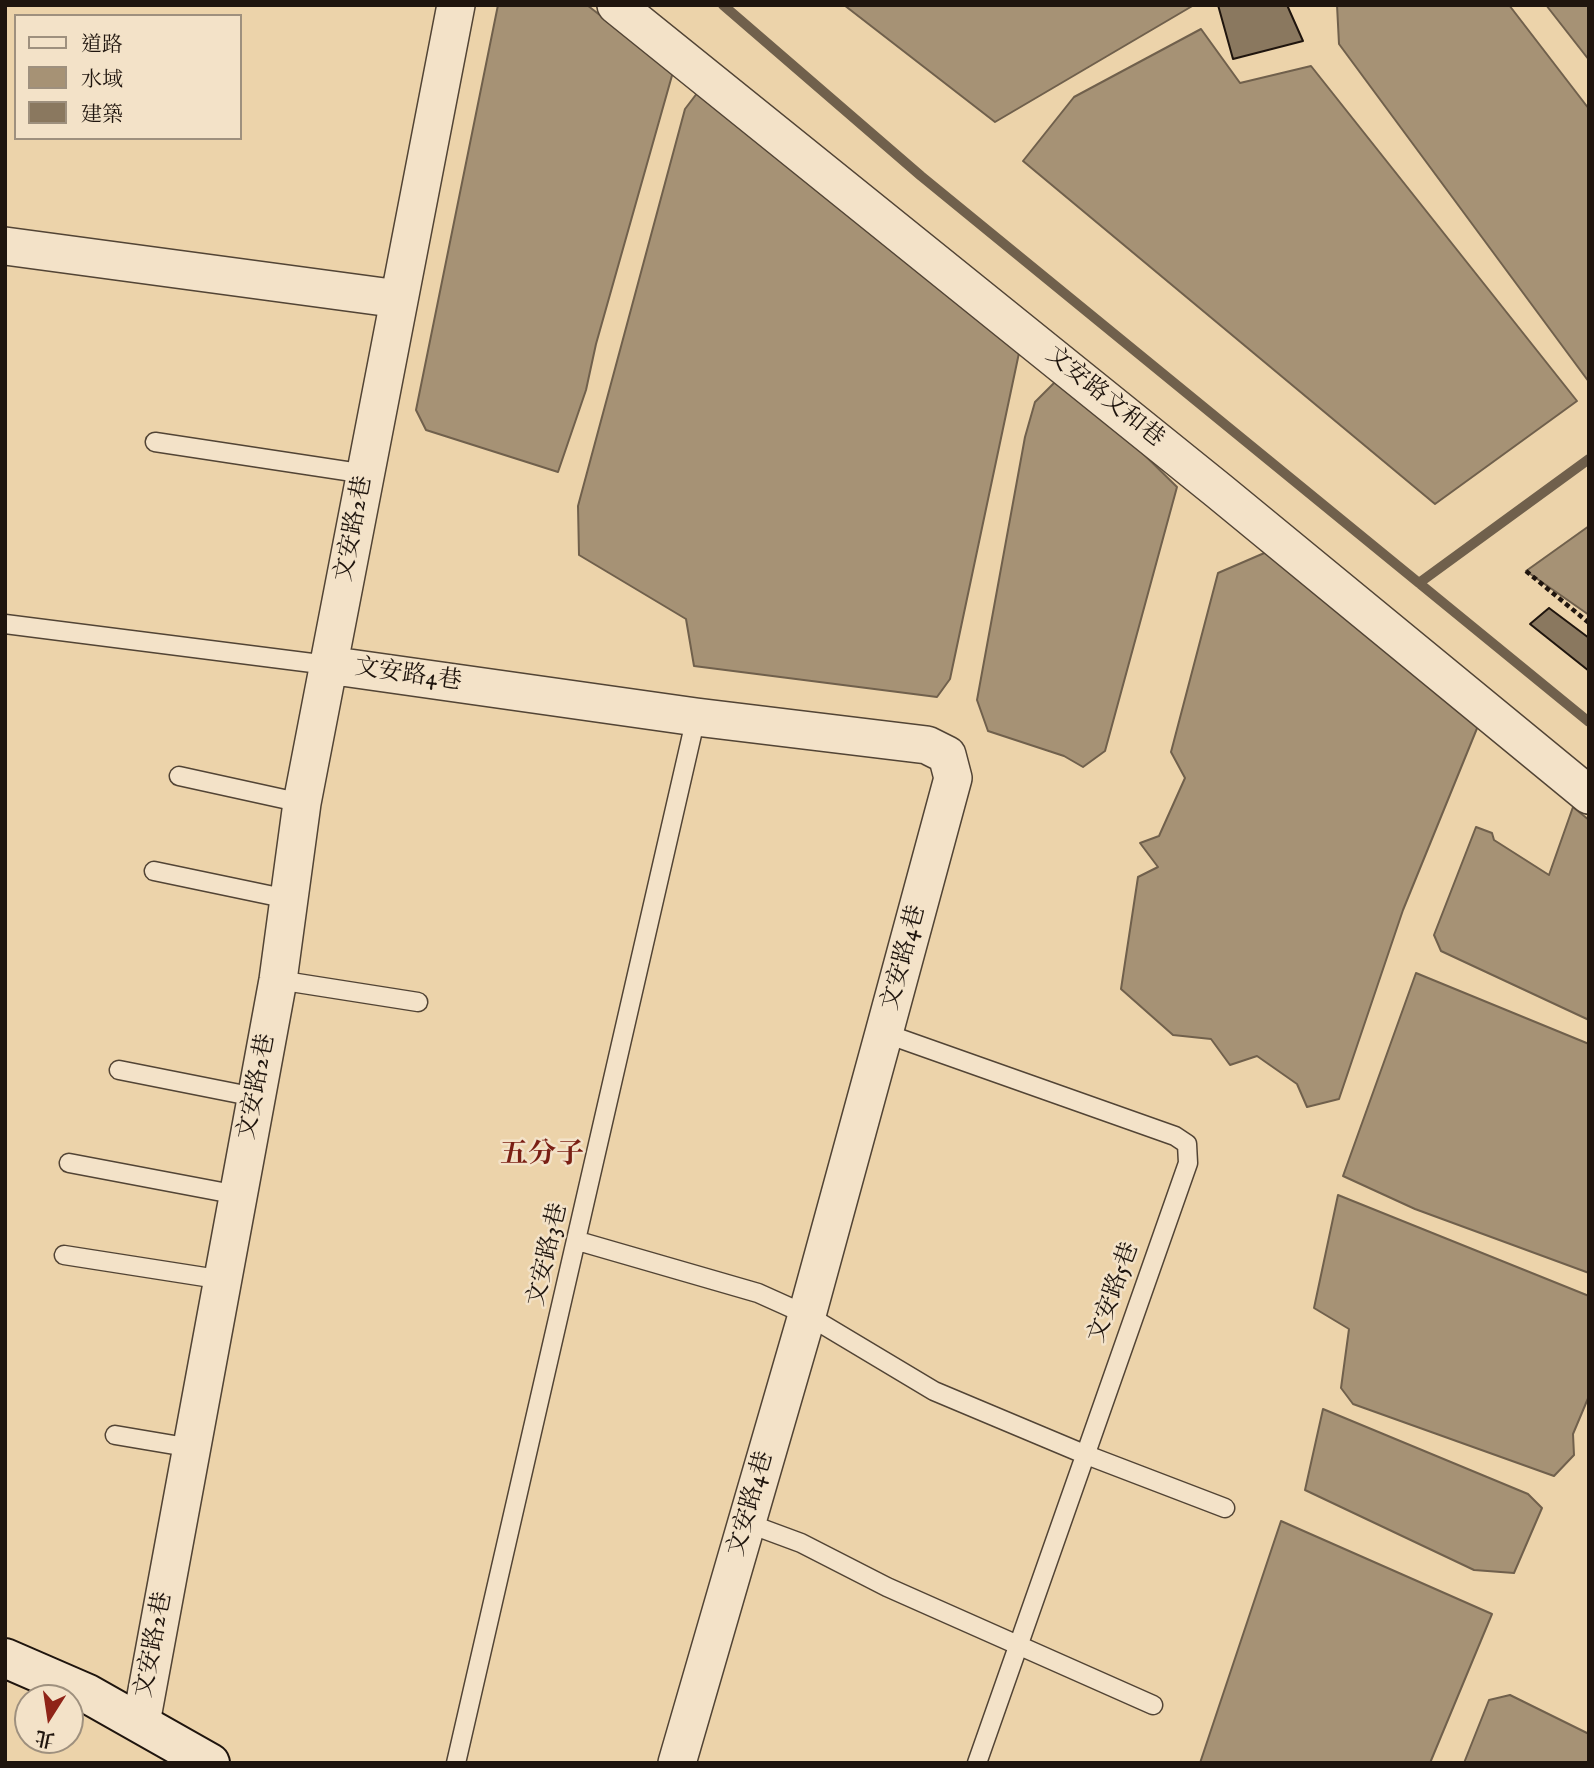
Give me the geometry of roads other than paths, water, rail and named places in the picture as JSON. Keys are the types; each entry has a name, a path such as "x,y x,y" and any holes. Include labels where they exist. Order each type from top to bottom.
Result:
{"street":[{"name":"文安路2巷","path":"141,1723 278,980 303,803 328,665 456,5"},
{"name":"文安路文和巷","path":"615,5 1219,491 1589,795"},
{"path":"5,246 399,299"},
{"name":"文安路4巷","path":"328,665 696,717 927,746 947,755 953,778 807,1315 677,1763"},
{"path":"5,1658 88,1694 210,1763"}],"lane":[{"path":"155,442 369,462"},
{"path":"5,624 328,665"},
{"name":"文安路3巷","path":"456,1763 578,1241 696,717"},
{"path":"179,776 303,803"},
{"path":"154,871 288,899"},
{"path":"278,980 418,1002"},
{"name":"文安路5巷","path":"884,1033 1175,1136 1187,1144 1188,1163 977,1763"},
{"path":"118,1070 255,1097"},
{"path":"69,1163 238,1195"},
{"path":"578,1241 758,1293 807,1315 934,1391 1084,1454 1225,1508"},
{"path":"64,1255 224,1280"},
{"path":"115,1435 192,1448"},
{"path":"747,1523 802,1543 887,1587 1153,1705"}],"water":[{"path":"498,5 587,5 673,72 596,344 586,390 558,472 426,430 416,410"},
{"path":"844,5 1194,5 995,122"},
{"path":"1337,5 1509,5 1589,109 1589,382 1339,44"},
{"path":"1546,5 1589,5 1589,60"},
{"path":"1201,29 1240,83 1311,66 1577,401 1435,504 1023,161 1074,97"},
{"path":"701,88 1019,353 950,679 937,697 694,666 686,619 579,555 578,506 685,109"},
{"path":"1055,367 1177,487 1105,751 1083,767 1064,756 988,731 977,700 1025,437 1035,402 1054,383"},
{"path":"1589,526 1589,615 1526,571"},
{"path":"1269,551 1480,721 1403,910 1339,1099 1307,1107 1297,1084 1257,1056 1230,1065 1211,1039 1173,1035 1121,989 1138,877 1158,867 1140,843 1159,836 1185,778 1171,752 1218,573"},
{"path":"1573,807 1589,820 1589,1020 1441,951 1434,935 1476,827 1492,833 1494,840 1549,875"},
{"path":"1416,973 1589,1044 1589,1273 1415,1209 1343,1176"},
{"path":"1338,1195 1589,1296 1589,1396 1573,1434 1574,1455 1554,1476 1353,1404 1341,1388 1349,1329 1314,1308"},
{"path":"1323,1409 1528,1494 1542,1508 1514,1573 1474,1570 1305,1490"},
{"path":"1281,1521 1492,1614 1430,1763 1200,1763"},
{"path":"1510,1695 1589,1734 1589,1763 1464,1763 1489,1700"}],"waterway":[{"path":"723,5 921,176 1589,722"},
{"path":"1419,583 1589,459"}],"district":[{"name":"五分子","path":"542,1156"}]}
